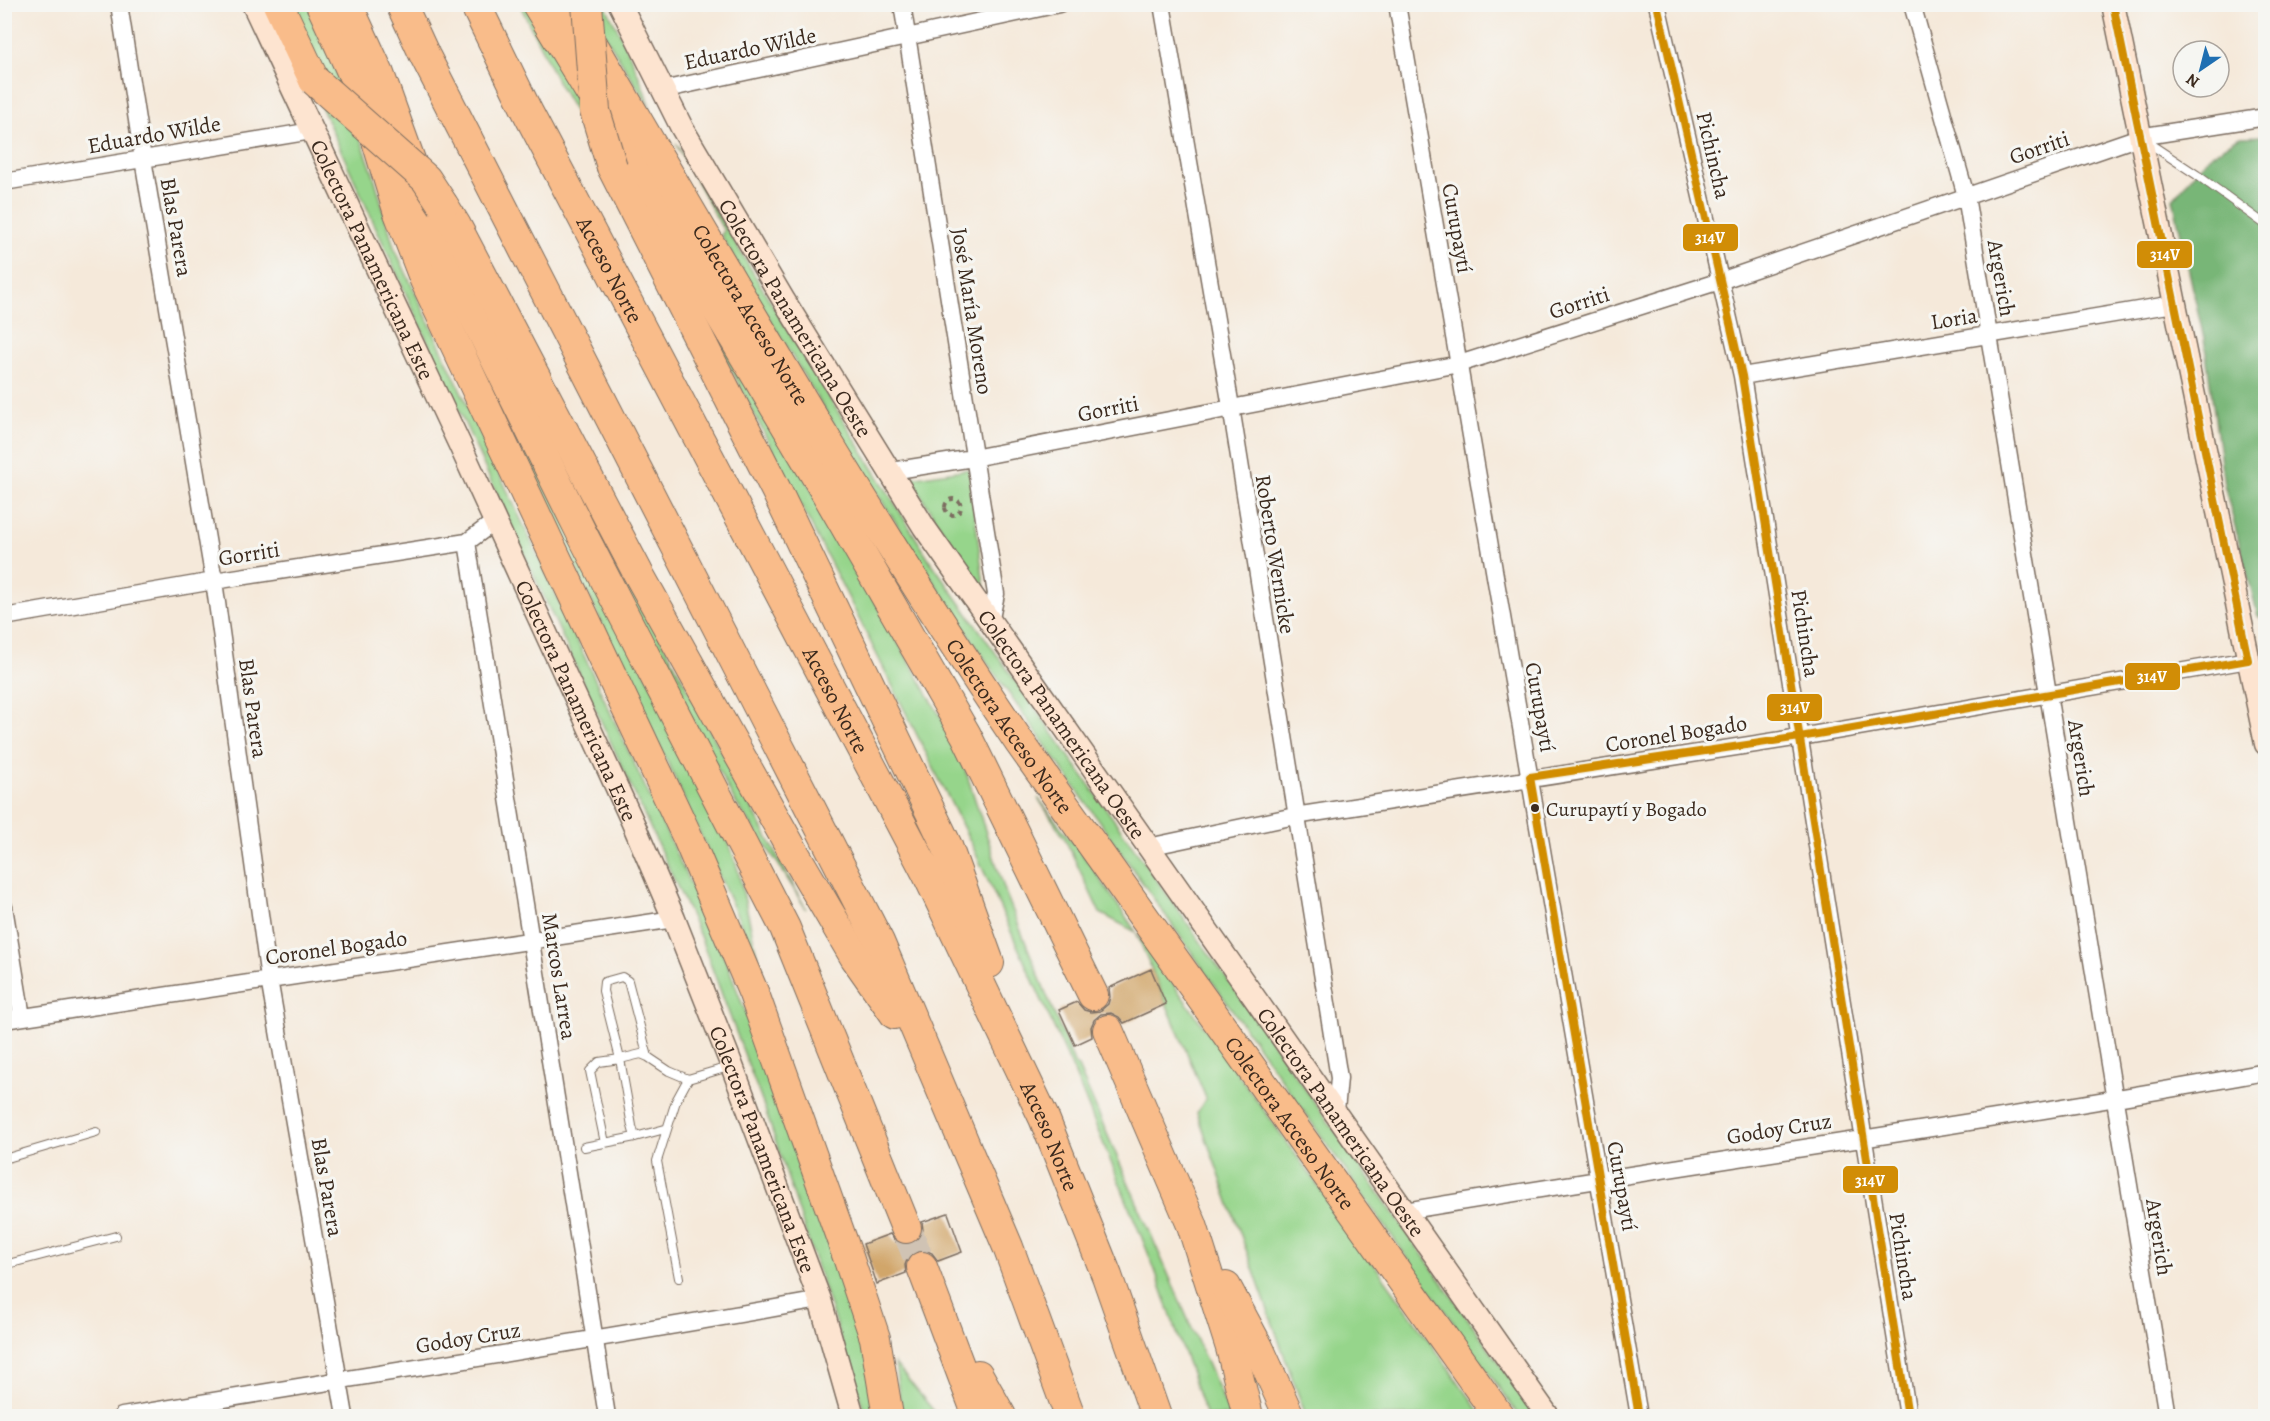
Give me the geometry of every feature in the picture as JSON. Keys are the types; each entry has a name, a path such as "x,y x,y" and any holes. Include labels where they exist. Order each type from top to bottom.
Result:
{"highway":[{"path":"278,4 314,80 426,179 456,226 638,573 787,841 855,957 926,1057"},
{"path":"321,4 364,98 398,210 425,280 687,836 754,994 875,1338 888,1416"},
{"path":"347,4 380,74 443,252 582,534 784,928 906,1228"},
{"path":"401,4 425,56 879,942 1008,1246 1070,1416"},
{"name":"Acceso Norte","path":"475,4 526,111 927,873 1044,1118 1107,1276 1156,1416"},
{"path":"537,4 638,171 966,735 1093,995"},
{"name":"Colectora Acceso Norte","path":"569,4 869,512 954,645 1020,743 1499,1416"},
{"path":"587,4 595,111 612,167 776,490 947,846 1044,1118"},
{"path":"1108,1030 1192,1226 1231,1347 1248,1416"},
{"path":"1192,1226 1258,1347 1289,1416"},
{"path":"922,1267 978,1416"},
{"path":"944,1322 1002,1416"}],"street":[{"name":"Blas Parera","path":"119,4 214,581 268,979 345,1416"},
{"name":"Colectora Panamericana Este","path":"253,4 633,823 674,919 820,1300 854,1416"},
{"name":"Colectora Panamericana Oeste","path":"620,4 682,128 783,299 924,527 1548,1416"},
{"name":"José María Moreno","path":"902,4 996,594 990,623"},
{"name":"Eduardo Wilde","path":"662,90 1059,4"},
{"name":"Roberto Wernicke","path":"1162,4 1231,407 1295,816 1339,1078 1336,1111"},
{"name":"Curupaytí","path":"1397,4 1639,1416"},
{"name":"Pichincha","path":"1657,4 1742,376 1908,1416"},
{"name":"Argerich","path":"1912,4 1966,196 2167,1416"},
{"path":"2113,4 2265,744"},
{"name":"Gorriti","path":"891,471 973,458 1459,364 1720,281 2139,137 2265,117"},
{"name":"Eduardo Wilde","path":"4,182 312,131"},
{"name":"Loria","path":"1742,376 2174,304"},
{"name":"Gorriti","path":"4,617 214,581 467,542 494,522"},
{"name":"Marcos Larrea","path":"467,542 607,1416"},
{"name":"Coronel Bogado","path":"1148,847 1295,816 1530,777 1800,737 2248,660"},
{"path":"4,908 22,1017"},
{"name":"Coronel Bogado","path":"4,1020 674,919"},
{"name":"Godoy Cruz","path":"1406,1211 1862,1137 2115,1099 2265,1072"},
{"name":"Godoy Cruz","path":"122,1416 595,1340 820,1300"}],"lane":[{"path":"2139,137 2197,175 2265,225"},
{"path":"635,1137 620,1059 602,987 604,982 622,977 628,981 648,1057"},
{"path":"605,1143 590,1071 599,1062 641,1054 669,1071 688,1079 732,1066"},
{"path":"679,1278 657,1161 665,1129 688,1079"},
{"path":"584,1147 665,1129"},
{"path":"4,1159 96,1132"},
{"path":"4,1265 116,1236"}],"path":[{"path":"948,500 956,500 961,506 959,512 950,515 944,509 945,504 948,500"}],"green space":[{"path":"292,5 312,5 373,173 394,247 727,963 858,1313 879,1416 866,1416 766,1112 700,936 320,104"},
{"path":"520,5 528,5 584,93 593,143 559,85"},
{"path":"598,5 605,5 612,17 636,69 651,109 599,26"},
{"path":"2265,136 2265,621 2258,616 2224,484 2204,339 2173,199 2209,156 2240,137"},
{"path":"676,144 929,559 1537,1416 1519,1416 993,671 819,401 721,235 724,231"},
{"path":"434,267 719,814 738,870 759,964 673,774"},
{"path":"708,308 951,735 967,775 1006,894 1075,1065 1078,1067 1230,1416 1206,1416 1155,1270 1074,1072 972,845 701,310"},
{"path":"525,386 806,909 734,800 583,512"},
{"path":"969,469 984,586 982,589 978,587 910,478"},
{"path":"1038,798 1090,864 1136,932 1100,913 1064,837"},
{"path":"1136,932 1483,1416 1306,1416 1197,1113 1206,1098"},
{"path":"895,1364 938,1416 902,1416"}],"building":[{"path":"1151,969 1166,1004 1124,1023 1111,1013 1101,1014 1094,1020 1091,1027 1092,1037 1075,1045 1059,1010 1077,1002 1084,1010 1100,1011 1108,1004 1109,988"},
{"path":"948,1213 962,1252 938,1261 932,1253 925,1250 916,1251 908,1257 905,1265 906,1273 877,1284 863,1244 890,1234 896,1242 904,1245 912,1244 920,1238 923,1230 922,1222"}],"tunnel":[{"path":"906,1228 922,1267"}],"transit line":[{"name":"314V","path":"1657,4 1742,376 1908,1416"},
{"name":"314V","path":"1639,1416 1530,777 1800,737 2248,660 2113,4"}],"place":[{"name":"Curupaytí y Bogado","path":"1535,808"}]}
